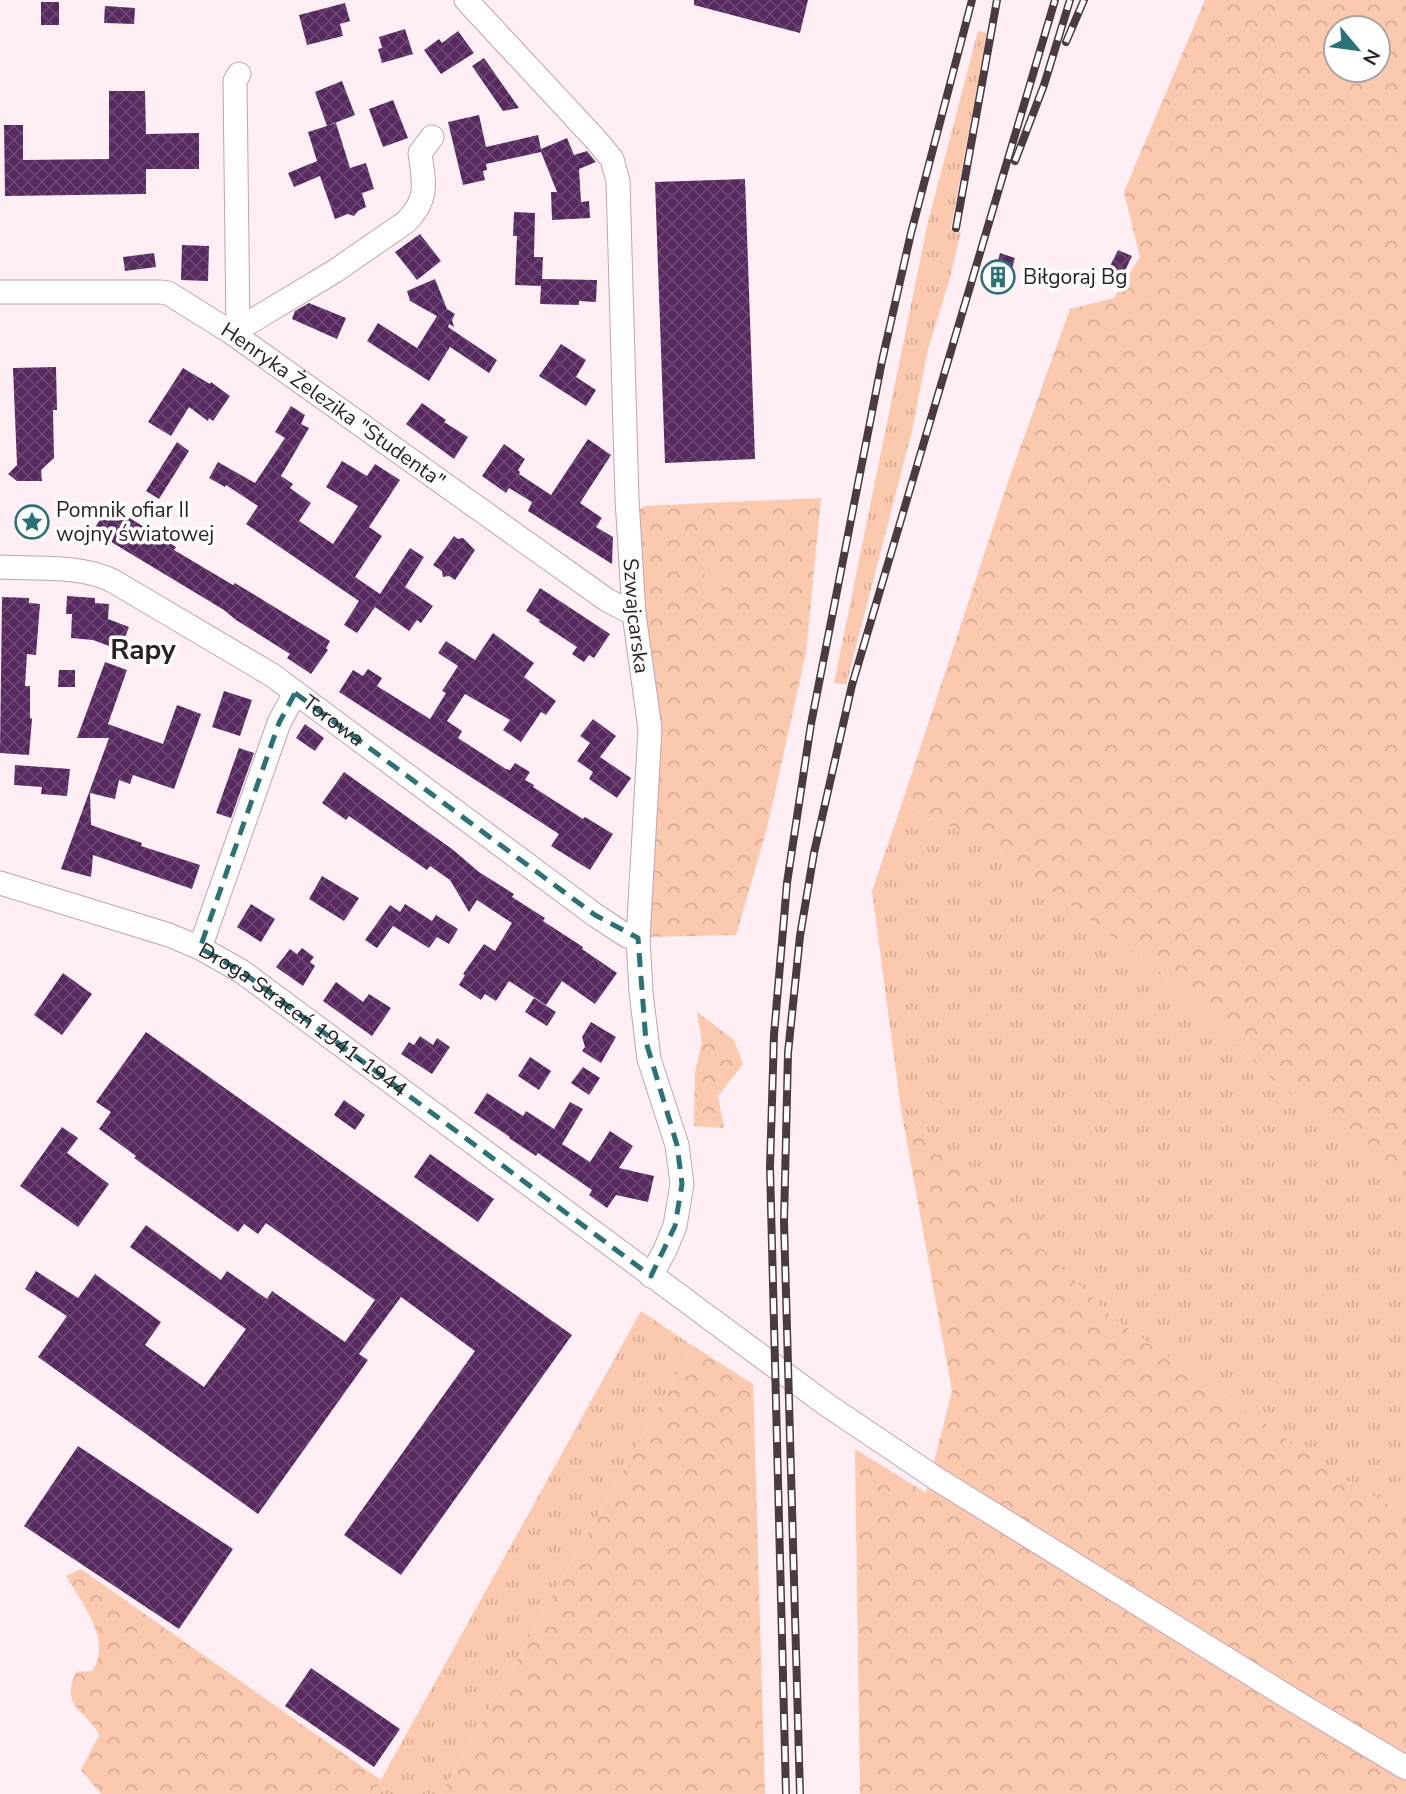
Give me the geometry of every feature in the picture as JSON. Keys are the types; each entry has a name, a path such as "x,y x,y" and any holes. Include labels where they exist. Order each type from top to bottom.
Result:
{"street":[{"name":"Szwajcarska","path":"466,0 597,141 615,167 618,181 627,499 634,614 650,729 638,938 646,1042 654,1076 677,1145 682,1184 679,1209 670,1238 651,1276"},
{"path":"235,331 235,81 239,74"},
{"path":"235,331 335,271 406,222 423,200 420,153 432,137"},
{"name":"Henryka Żelezika \"Studenta\"","path":"0,292 168,293 235,331 607,600 634,614"},
{"name":"Torowa","path":"6,567 80,572 104,577 272,675 595,915 627,936 638,938"},
{"path":"200,948 279,723 295,693"},
{"name":"Droga Straceń 1941-1944","path":"0,883 169,935 200,948 241,971 827,1405 926,1472 1296,1703 1406,1768"}],"highlighted area":[{"path":"295,693 595,915 638,938 646,1042 677,1145 682,1184 675,1226 651,1276 241,971 200,948 279,723"}],"green space":[{"path":"1205,0 1406,0 1406,1188 1274,1081 1161,973 994,848 902,803 1009,479 1070,309 1114,298 1140,257 1124,192"},
{"path":"978,31 987,33 951,229 961,232 928,349 912,431 846,685 834,683 928,222"},
{"path":"821,498 806,653 767,828 736,935 645,937 643,627 638,511 644,506"},
{"path":"705,563 723,564 721,603 703,603"},
{"path":"902,803 994,848 1161,973 1274,1081 1406,1188 1406,1514 1358,1488 1114,1319 901,1109 872,891"},
{"path":"697,1012 734,1040 743,1064 718,1096 724,1128 694,1126 695,1073 702,1042"},
{"path":"901,1109 1114,1319 1358,1488 1406,1514 1406,1794 860,1794 855,1449 926,1493 952,1391"},
{"path":"641,1311 693,1346 441,1794 373,1794"},
{"path":"693,1346 753,1384 765,1794 441,1794"},
{"path":"81,1569 381,1780 373,1794 101,1794 81,1770 99,1735 77,1708 71,1694 76,1672 92,1671 98,1659 99,1647 93,1622 66,1576"}],"building":[{"path":"694,0 808,0 800,33 694,5"},
{"path":"41,2 59,2 59,25 41,25"},
{"path":"345,3 350,21 340,24 343,36 307,45 299,15"},
{"path":"105,6 135,8 134,24 104,23"},
{"path":"405,29 413,54 382,63 378,49 382,48 379,37"},
{"path":"458,31 474,53 441,74 424,50 439,39 442,43"},
{"path":"484,58 519,108 503,111 472,66"},
{"path":"342,81 355,115 327,126 315,92"},
{"path":"109,91 145,91 146,134 199,133 199,169 146,169 146,194 5,196 4,125 23,125 23,160 109,159"},
{"path":"393,100 408,138 383,147 369,109"},
{"path":"479,115 486,147 538,135 541,149 567,138 574,155 587,151 596,162 579,169 581,202 589,201 590,218 552,220 551,192 557,192 541,152 486,164 487,170 483,171 485,180 463,185 448,122"},
{"path":"336,123 350,168 366,163 374,189 362,193 366,207 354,216 348,214 335,219 320,176 294,187 288,173 317,161 308,132"},
{"path":"745,179 755,459 665,463 655,182"},
{"path":"514,212 535,213 534,257 543,257 542,279 597,280 596,302 579,301 579,305 540,304 541,286 515,285 517,236 513,236"},
{"path":"420,234 441,261 417,280 395,252"},
{"path":"182,245 209,246 208,281 181,280"},
{"path":"1118,250 1132,256 1122,277 1108,270"},
{"path":"154,253 156,267 125,271 123,257"},
{"name":"Biłgoraj Bg","path":"1000,253 1015,258 1006,290 984,283 989,269 995,271"},
{"path":"435,279 447,309 455,314 452,320 454,327 449,324 448,327 497,360 489,373 450,347 429,381 367,341 378,323 417,348 437,316 410,301 407,291"},
{"path":"309,303 346,318 337,339 292,319 295,311"},
{"path":"561,344 586,360 576,377 596,390 586,406 539,376"},
{"path":"56,367 54,458 41,470 42,481 17,481 8,474 17,465 13,368"},
{"path":"183,368 210,384 211,382 230,396 213,421 209,418 208,421 189,407 171,436 148,422"},
{"path":"422,403 446,420 444,422 468,437 454,459 406,424"},
{"path":"291,406 305,415 301,424 309,428 281,476 293,484 290,488 311,503 299,521 333,544 358,506 326,487 342,461 367,476 375,464 400,480 369,527 382,536 355,577 380,594 410,548 424,557 405,587 433,606 421,623 417,620 409,631 375,607 357,633 344,625 359,601 246,524 258,506 226,485 225,487 209,478 218,462 255,483 285,438 275,432"},
{"path":"588,439 611,455 580,503 602,518 596,527 613,537 612,564 528,511 532,502 509,488 506,493 482,476 504,444 525,459 518,470 519,474 551,495"},
{"path":"177,442 189,451 159,499 146,491"},
{"path":"109,505 176,547 174,550 233,585 235,583 330,641 326,648 328,650 311,674 287,658 290,654 224,610 93,531"},
{"path":"454,536 463,538 475,550 455,580 449,576 443,577 442,571 433,565"},
{"path":"540,588 610,634 594,658 589,655 584,662 572,654 577,647 526,611"},
{"path":"67,596 95,598 95,603 109,604 108,619 129,627 120,650 93,640 71,638 72,614 66,614"},
{"path":"2,597 29,598 29,603 40,604 36,655 27,654 25,686 30,686 32,719 29,755 0,753"},
{"path":"493,633 534,663 524,677 556,701 546,715 541,712 521,742 503,730 510,720 465,694 447,721 462,731 458,738 506,769 510,770 515,763 530,772 525,780 534,785 533,787 583,819 585,817 613,834 590,870 551,846 559,834 339,692 353,670 363,676 368,669 382,678 377,686 430,719 446,693 442,691 458,666 438,653 446,641 475,660"},
{"path":"105,662 127,670 108,724 163,744 177,705 201,714 174,789 133,775 130,784 119,780 115,799 90,793 91,825 142,843 141,846 200,865 192,889 93,855 91,877 61,869 109,738 77,738"},
{"path":"59,670 75,670 75,687 58,687"},
{"path":"224,691 252,700 240,736 212,727"},
{"path":"593,719 616,736 600,757 631,778 617,798 589,779 593,772 577,761 590,743 580,736"},
{"path":"305,724 324,738 315,751 296,738"},
{"path":"239,748 254,753 231,818 216,813"},
{"path":"15,765 70,769 67,796 41,794 42,787 14,785"},
{"path":"344,772 452,849 479,872 514,894 512,897 545,918 543,921 617,973 595,1004 562,981 546,1005 509,981 496,1001 485,994 481,1000 459,985 465,975 463,974 484,944 495,951 512,923 477,900 469,912 450,880 430,866 427,870 349,816 346,820 322,803"},
{"path":"322,876 359,898 344,921 309,899"},
{"path":"251,904 275,919 261,942 237,927"},
{"path":"405,904 432,921 436,915 458,929 449,944 437,937 429,948 393,926 377,948 365,940 390,905 400,912"},
{"path":"302,948 314,957 310,962 315,966 303,986 276,967 290,949 297,954"},
{"path":"63,973 92,994 62,1035 34,1015"},
{"path":"336,982 363,1002 369,994 391,1008 372,1036 323,1001"},
{"path":"534,998 556,1012 547,1026 525,1012"},
{"path":"591,1022 616,1037 601,1063 582,1051 585,1047 582,1037"},
{"path":"146,1032 572,1335 401,1575 344,1535 475,1351 401,1297 359,1354 368,1360 258,1514 38,1357 67,1316 25,1289 36,1271 78,1298 95,1274 161,1322 145,1345 204,1387 246,1329 130,1247 146,1225 221,1280 227,1271 267,1299 272,1291 345,1342 375,1300 266,1223 258,1234 244,1224 238,1232 134,1158 136,1156 99,1129 111,1112 96,1102"},
{"path":"420,1036 433,1045 437,1038 450,1047 432,1074 401,1054 409,1042 414,1045"},
{"path":"530,1057 551,1071 539,1090 518,1076"},
{"path":"583,1067 600,1078 589,1095 571,1083"},
{"path":"487,1093 523,1116 526,1111 554,1129 570,1102 583,1109 562,1144 590,1162 610,1131 633,1146 619,1168 654,1176 648,1202 616,1195 607,1208 589,1195 592,1190 538,1153 536,1156 474,1113"},
{"path":"344,1100 365,1115 355,1130 334,1115"},
{"path":"62,1127 78,1138 67,1153 109,1184 78,1227 20,1186"},
{"path":"430,1154 494,1199 478,1222 414,1177"},
{"path":"78,1446 233,1549 179,1629 24,1526"},
{"path":"311,1668 400,1729 374,1767 285,1706"}],"railway":[{"path":"786,1794 770,1167 774,1035 787,883 811,724 882,361 911,233 972,0"},
{"path":"956,228 997,0"},
{"path":"800,1794 784,1222 788,1053 800,936 814,853 852,685 1055,0"},
{"path":"1015,161 1044,85 1070,0"},
{"path":"1066,42 1084,0"}],"place":[{"name":"Biłgoraj Bg","path":"998,277"},
{"name":"Pomnik ofiar II wojny światowej","path":"32,522"}],"district":[{"name":"Rapy","path":"143,649"}]}
